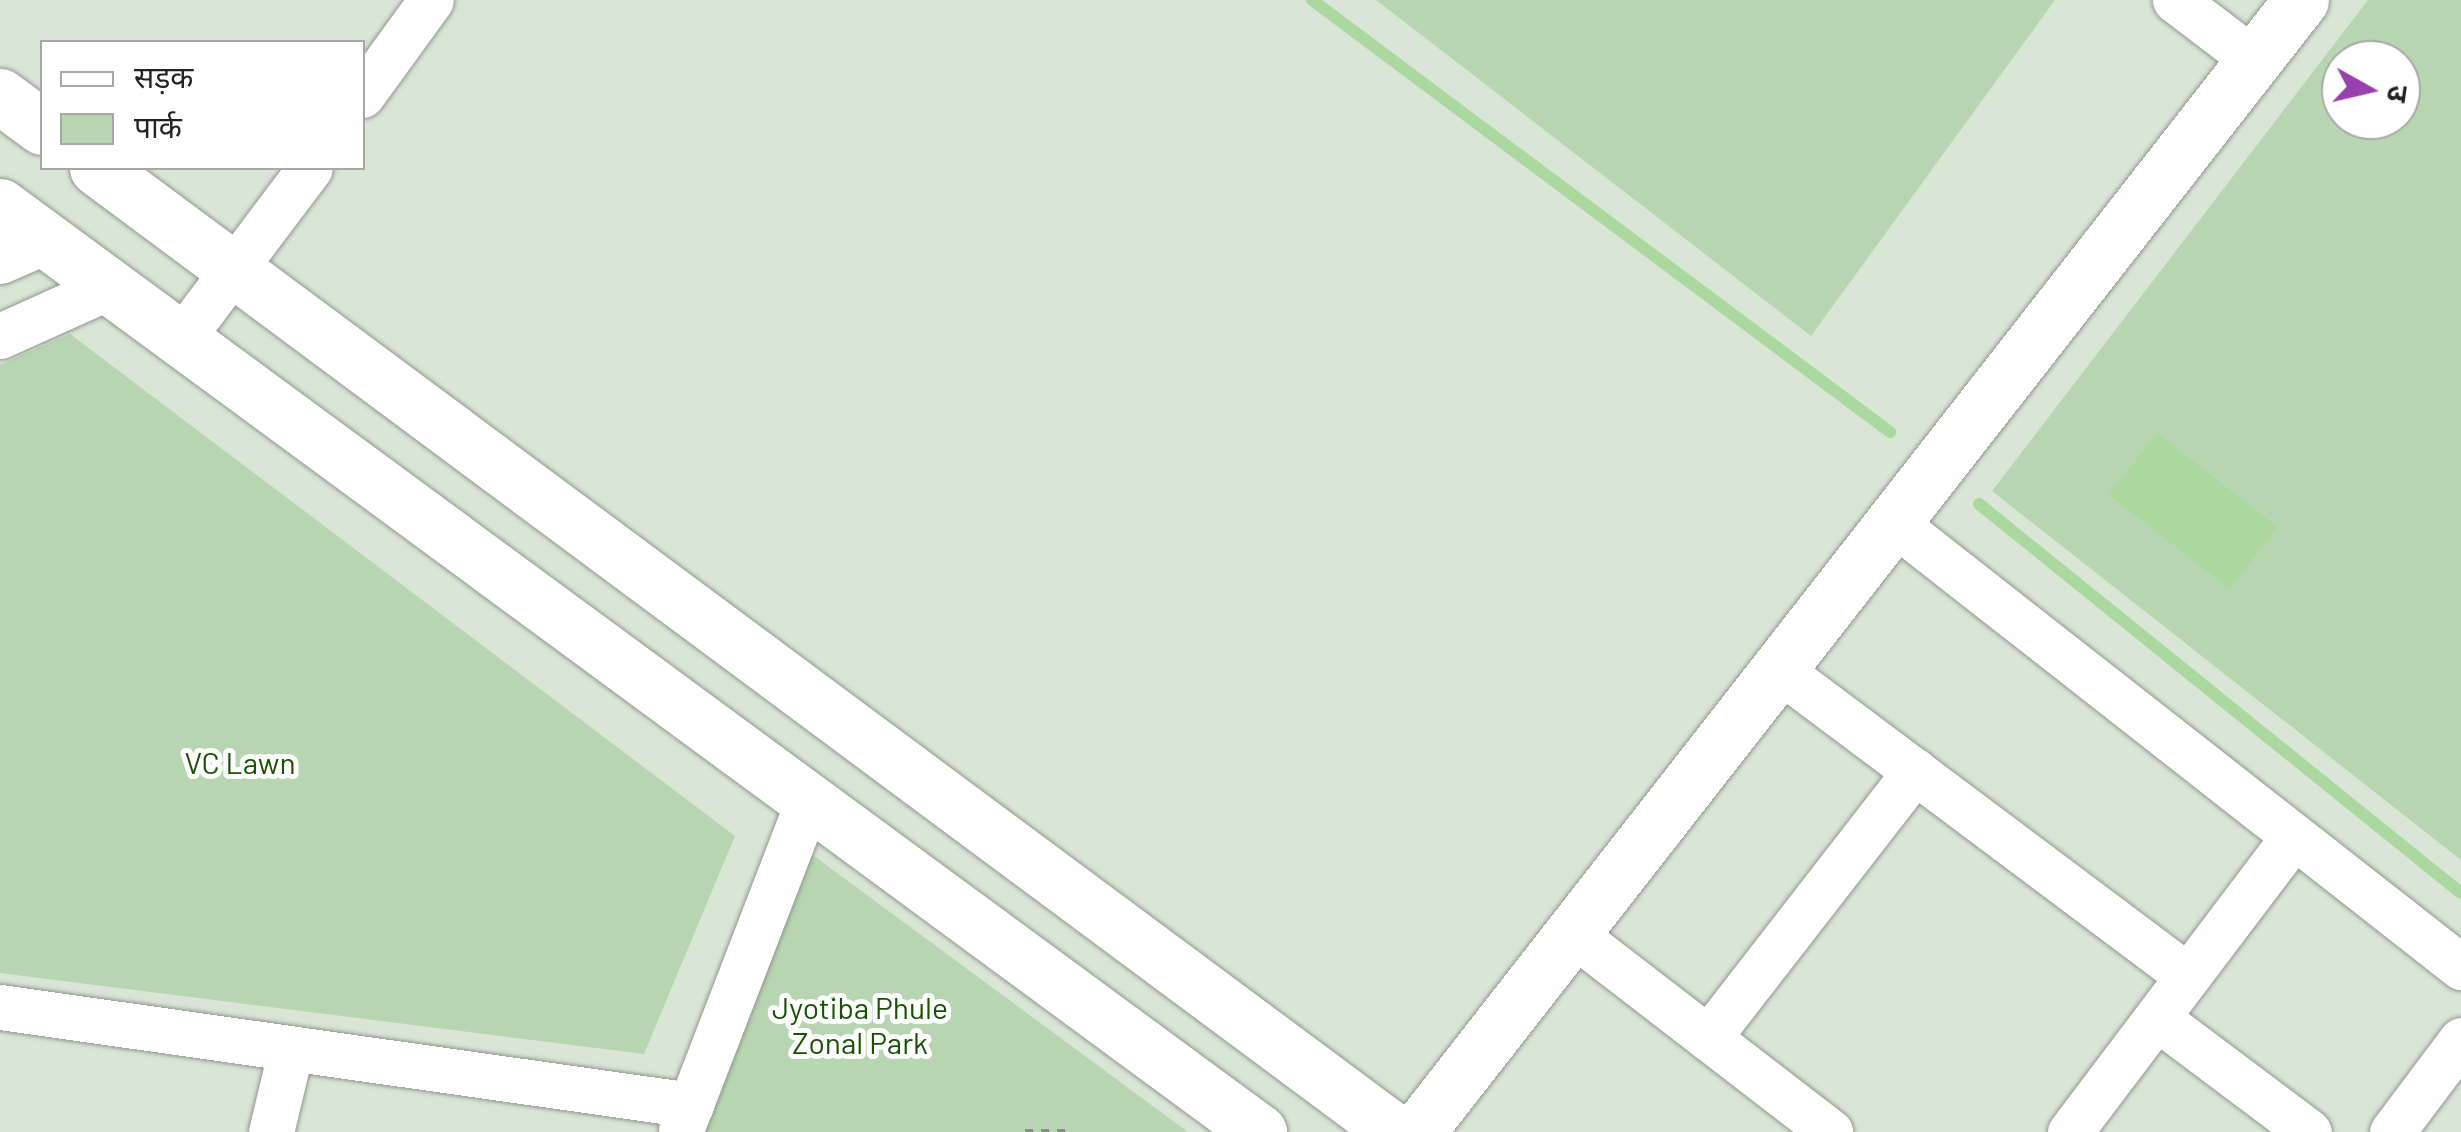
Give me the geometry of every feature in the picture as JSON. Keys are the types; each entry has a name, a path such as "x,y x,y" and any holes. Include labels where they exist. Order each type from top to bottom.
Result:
{"street":[{"path":"365,91 430,0"},
{"path":"2175,0 2254,60"},
{"path":"1416,1132 2301,0"},
{"path":"0,96 40,126"},
{"path":"100,170 1395,1132"},
{"path":"181,339 309,170"},
{"path":"0,206 23,251 109,287 1259,1132"},
{"path":"0,336 109,287"},
{"path":"1894,522 2461,967"},
{"path":"1778,669 2188,976"},
{"path":"1708,1038 1915,771"},
{"path":"857,835 915,775"},
{"path":"0,1008 292,1049 686,1118 808,799"},
{"path":"2070,1132 2294,836"},
{"path":"1572,933 1830,1132"},
{"path":"2156,1018 2309,1132"},
{"path":"2392,1132 2461,1040"},
{"path":"271,1132 292,1049"}],"path":[{"path":"1026,1132 1069,1131"}],"green space":[{"path":"1376,0 2055,0 1811,336"},
{"path":"2368,0 2461,0 2461,860 1992,491 2321,61 2321,140 2421,140 2421,40 2337,40"},
{"name":"VC Lawn","path":"70,334 735,836 644,1054 0,973 0,365"},
{"name":"Jyotiba Phule Zonal Park","path":"810,853 1188,1132 702,1132"}],"shaded area":[{"path":"2157,433 2278,527 2230,589 2109,494"}],"waterway":[{"path":"1312,0 1890,432"},
{"path":"1979,504 2461,893"}]}
